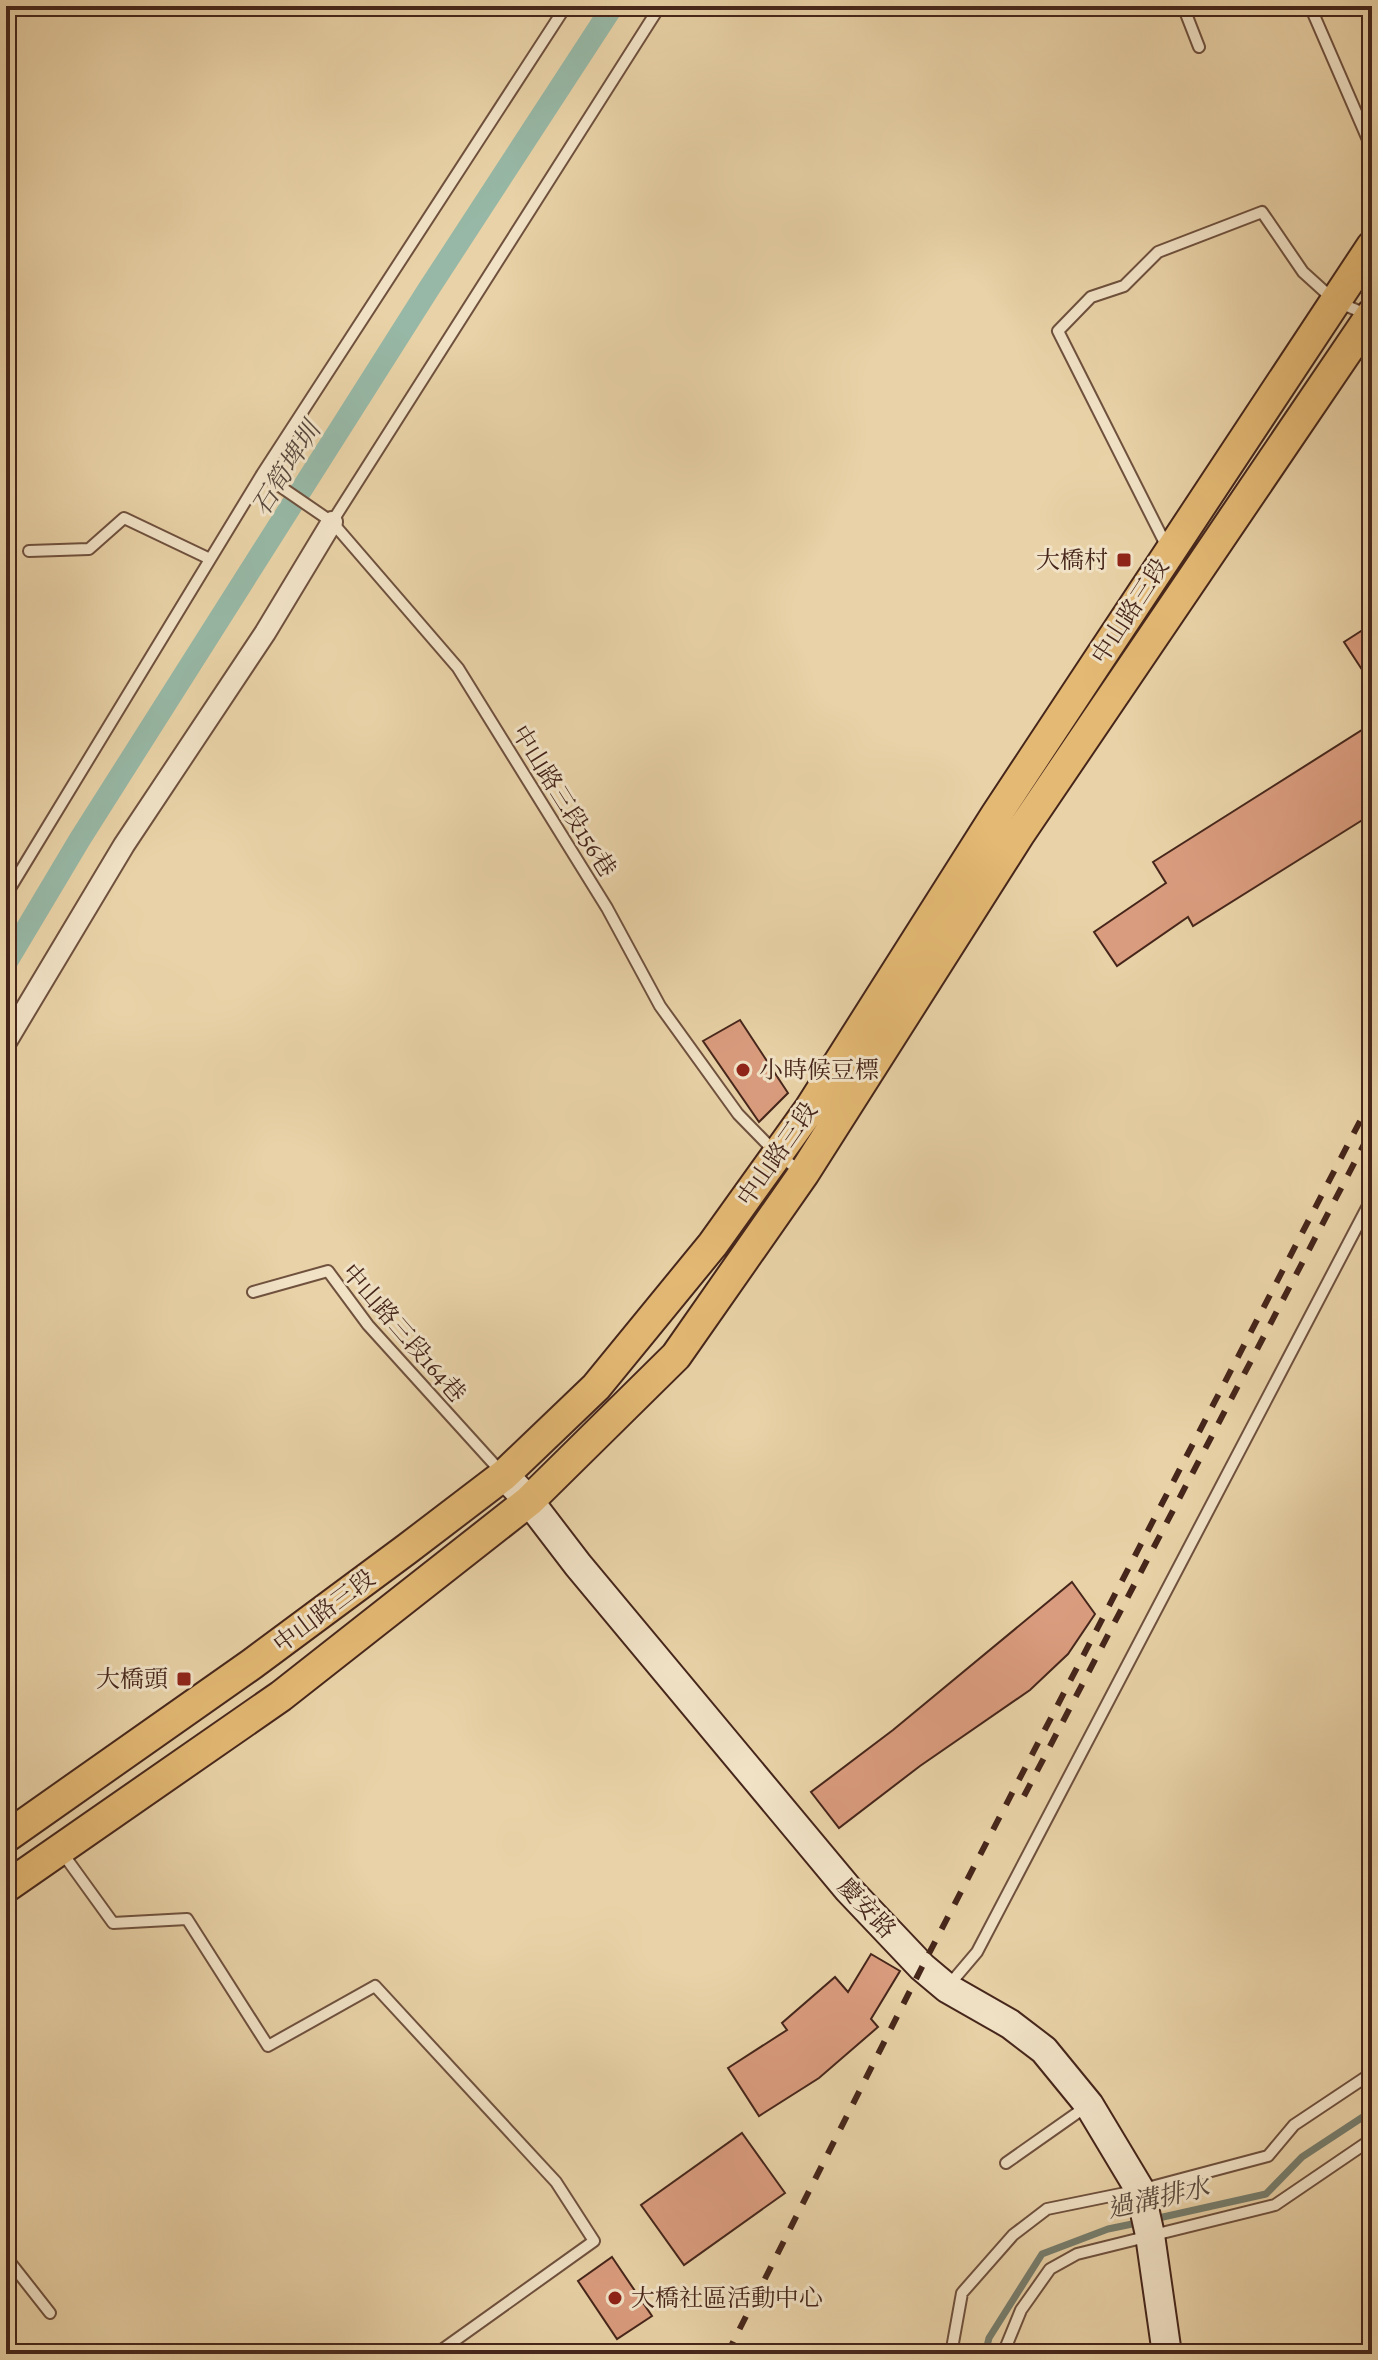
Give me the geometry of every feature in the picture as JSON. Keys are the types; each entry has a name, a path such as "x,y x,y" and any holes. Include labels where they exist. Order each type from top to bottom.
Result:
{"main road":[{"name":"中山路三段","path":"6,1837 252,1664 504,1475 596,1387 713,1244 778,1155 1004,803 1372,246"},
{"name":"中山路三段","path":"6,1887 281,1696 529,1501 676,1356 804,1173 1020,833 1371,315"}],"street":[{"path":"6,1042 124,845 265,633 332,522"},
{"name":"慶安路","path":"504,1475 529,1501 578,1565 848,1889 922,1967 947,1988 1010,2024 1044,2050 1089,2105 1140,2190 1150,2235 1167,2354"}],"lane":[{"path":"6,895 262,474 566,6"},
{"path":"332,522 660,6"},
{"path":"1183,6 1199,47"},
{"path":"1310,6 1372,149"},
{"path":"1364,6 1372,22"},
{"path":"1169,552 1058,331 1091,297 1124,286 1158,252 1262,212 1303,272 1335,301 1371,315"},
{"name":"中山路三段156巷","path":"262,474 332,522 458,668 607,908 660,1006 738,1114 778,1155 804,1173"},
{"path":"29,551 89,549 124,518 210,559"},
{"path":"947,1988 977,1952 1372,1198"},
{"name":"中山路三段164巷","path":"253,1292 328,1271 368,1325 504,1475"},
{"path":"60,1849 113,1923 187,1919 268,2046 375,1986 556,2182 594,2241 436,2354"},
{"path":"951,2354 962,2293 1013,2235 1047,2209 1140,2190 1268,2156 1294,2125 1372,2073"},
{"path":"1006,2163 1089,2105"},
{"path":"1003,2354 1021,2310 1050,2269 1077,2254 1275,2205 1372,2139"},
{"path":"6,2257 50,2313"}],"building":[{"path":"1372,624 1372,685 1344,642"},
{"path":"1362,730 1372,747 1372,814 1193,926 1188,917 1117,966 1094,932 1166,883 1153,862"},
{"path":"740,1020 788,1093 759,1122 703,1041"},
{"path":"1072,1582 1095,1614 1068,1654 1030,1690 920,1766 839,1828 811,1792 893,1730"},
{"path":"871,1954 900,1971 871,2019 878,2027 819,2078 759,2116 728,2068 787,2030 782,2023 835,1977 848,1992"},
{"path":"742,2133 785,2193 684,2265 641,2205"},
{"name":"大橋社區活動中心","path":"612,2257 652,2316 617,2339 578,2281"}],"waterway":[{"name":"石筍埤圳","path":"6,963 80,839 428,290 613,6"},
{"name":"過溝排水","path":"1154,2219 1266,2194 1302,2157 1372,2111"},
{"name":"過溝排水","path":"985,2354 989,2338 1042,2254 1108,2229 1142,2222"}],"railway":[{"path":"727,2354 922,1967 1372,1098"},
{"path":"1024,1796 1372,1129"}],"place":[{"name":"大橋村","path":"1124,560"},
{"name":"小時候豆標","path":"743,1070"},
{"name":"大橋頭","path":"184,1679"},
{"name":"大橋社區活動中心","path":"615,2298"}]}
